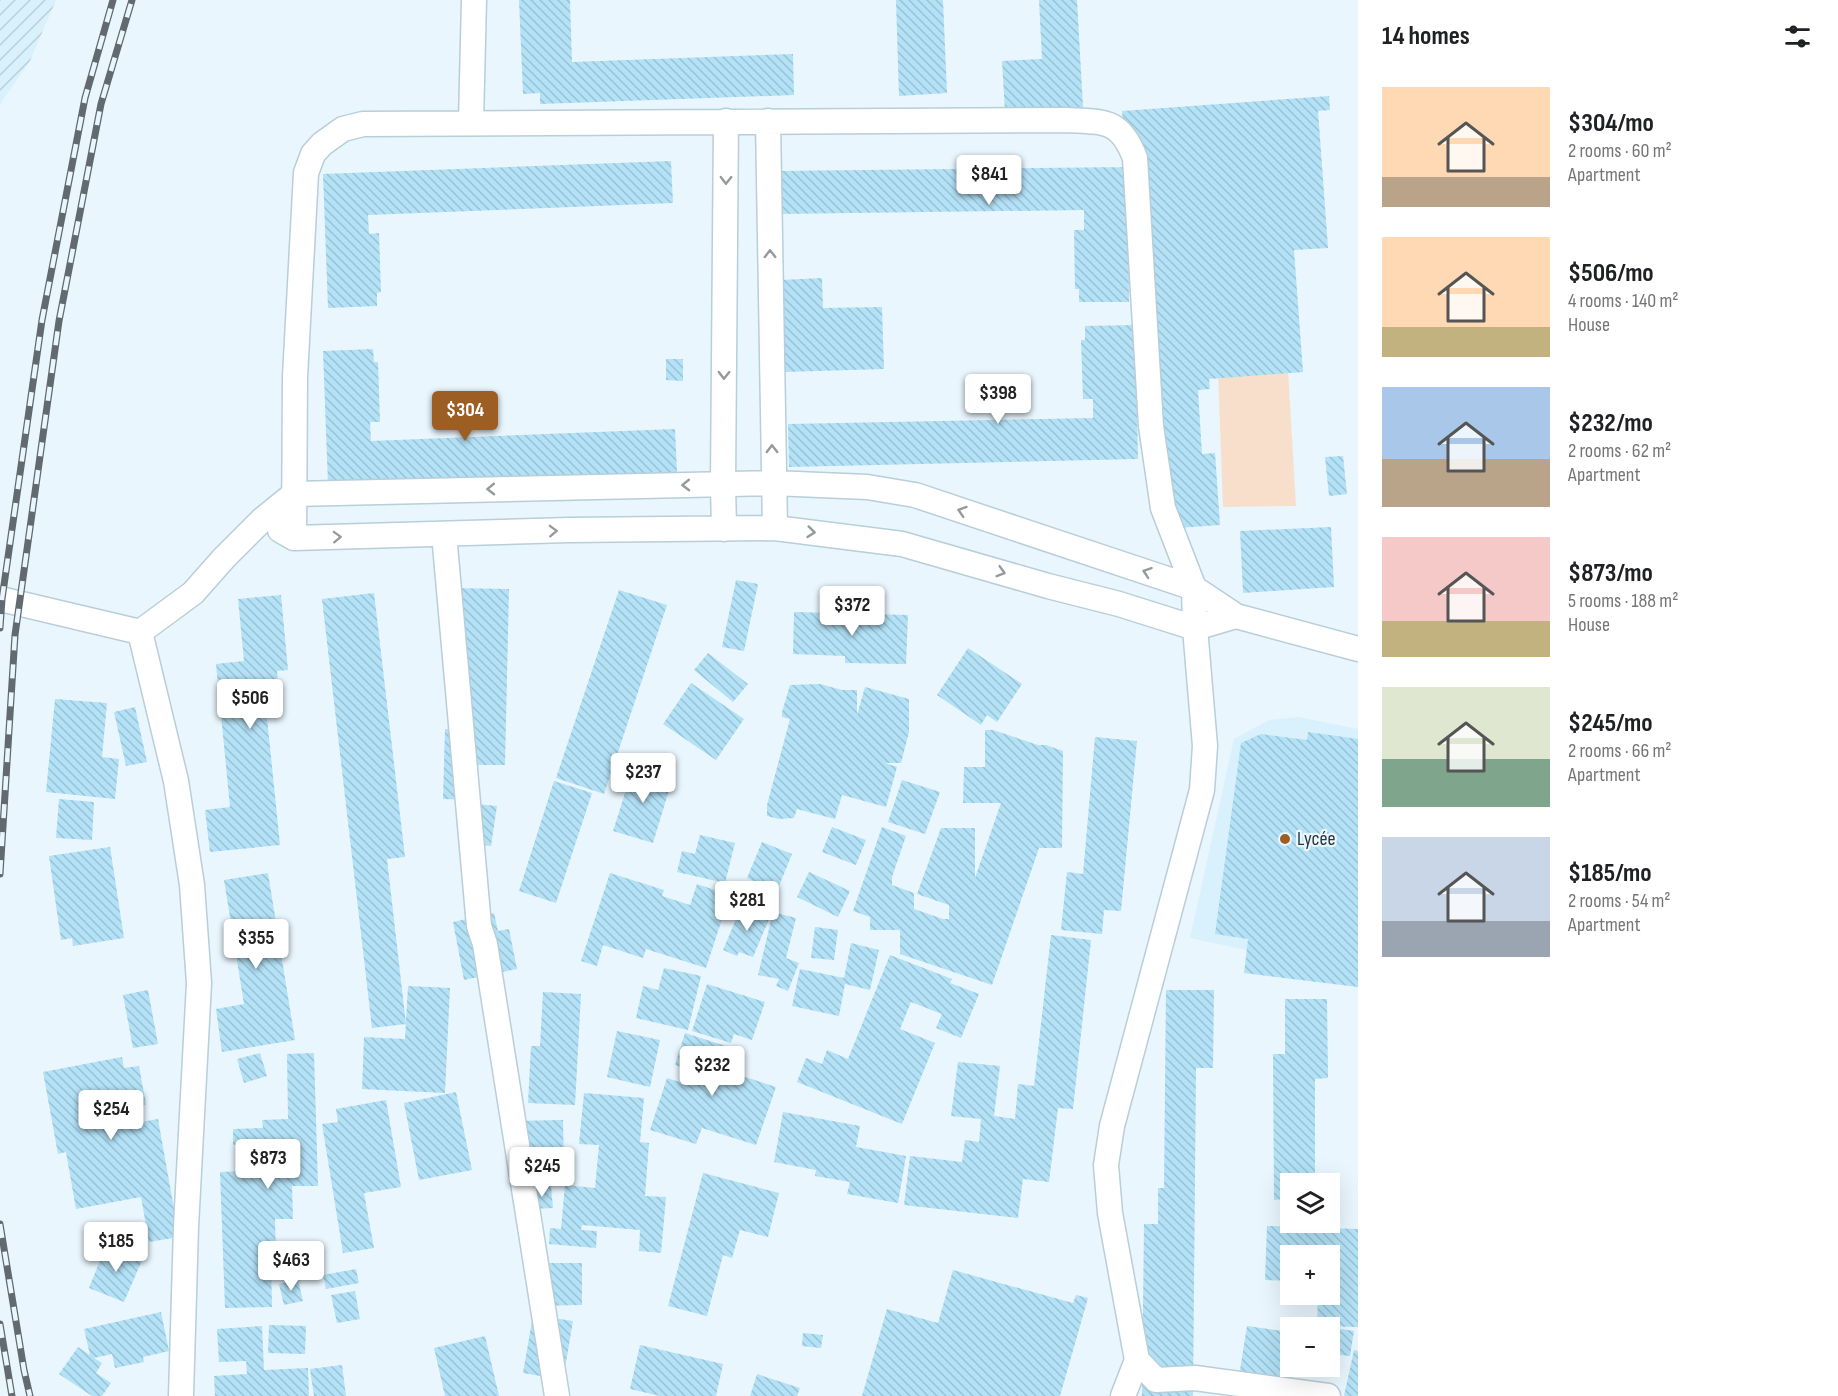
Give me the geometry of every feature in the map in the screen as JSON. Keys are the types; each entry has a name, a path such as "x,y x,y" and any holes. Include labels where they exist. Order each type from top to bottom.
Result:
{"street":[{"path":"471,122 474,0"},
{"path":"294,538 295,377 306,173 313,154 322,144 343,129 363,124 471,122 1067,120 1102,122 1118,128 1129,141 1136,158 1151,426 1163,508 1194,588 1195,628 1206,746 1202,790 1112,1126 1106,1165 1110,1213 1137,1360 1158,1388 1195,1378 1328,1396"},
{"path":"724,529 726,121"},
{"path":"768,121 775,528"},
{"path":"0,598 140,632 193,593 262,520 294,494 773,483 867,487 915,495 1194,588 1236,616 1358,648"},
{"path":"262,520 294,538 775,528 902,544 1119,604 1195,628 1236,616"},
{"path":"444,534 479,926 485,944 557,1396"},
{"path":"140,632 176,782 192,885 199,983 186,1227 181,1396"},
{"path":"1123,1396 1137,1360"}],"shaded area":[{"path":"0,0 56,0 30,61 0,104"},
{"path":"1288,370 1296,506 1223,507 1218,373"},
{"name":"Lycée","path":"1298,717 1358,729 1358,974 1190,938 1234,739 1269,720"}],"building":[{"path":"519,0 570,0 572,62 793,54 794,95 540,104 540,93 523,94"},
{"path":"896,0 943,0 947,93 899,96"},
{"path":"1039,0 1077,0 1083,107 1005,112 1002,61 1042,59"},
{"path":"1329,96 1330,110 1318,111 1328,248 1294,250 1303,372 1209,379 1210,389 1198,390 1202,454 1215,453 1220,525 1163,529 1122,111"},
{"path":"671,161 673,203 368,215 369,234 379,233 381,292 377,293 377,306 328,308 323,174"},
{"path":"1128,167 1129,302 1079,302 1079,289 1075,289 1074,230 1084,230 1084,210 779,214 779,171"},
{"path":"822,278 823,308 882,307 884,369 784,372 781,280"},
{"path":"1135,325 1138,459 789,467 788,424 1093,418 1093,399 1083,399 1081,340 1085,340 1085,326"},
{"path":"373,349 374,362 378,362 380,422 370,422 371,441 675,429 677,472 328,485 323,351"},
{"path":"666,359 683,359 683,381 666,380"},
{"path":"1343,456 1347,494 1329,496 1325,457"},
{"path":"1331,527 1334,587 1243,593 1240,531"},
{"path":"736,580 758,584 744,651 722,647"},
{"path":"453,588 509,589 505,765 473,765 472,800 443,799 445,729 465,729"},
{"path":"619,590 667,605 604,794 556,778"},
{"path":"374,593 405,857 387,859 406,1024 372,1028 322,599"},
{"path":"281,595 288,670 277,671 279,697 265,698 280,845 210,852 205,810 230,807 216,664 244,661 238,599"},
{"path":"794,612 908,615 906,664 845,663 845,656 793,654"},
{"path":"968,648 1022,684 997,722 987,715 981,725 937,695"},
{"path":"708,653 748,684 733,702 694,670"},
{"path":"691,683 744,719 716,760 663,724"},
{"path":"820,684 842,690 857,690 857,715 865,687 909,699 909,732 901,763 885,763 897,767 886,807 842,795 835,819 797,809 794,818 779,819 767,816 767,805 790,719 782,717 782,712 790,685"},
{"path":"55,699 107,703 102,757 119,759 115,799 46,792"},
{"path":"135,707 147,762 126,766 114,712"},
{"path":"985,730 993,730 1063,751 1062,848 1039,848 992,985 900,954 900,930 870,930 870,917 853,911 882,827 906,836 892,877 892,885 914,893 914,909 949,919 949,905 917,894 941,828 975,828 975,878 1001,803 963,803 964,767 985,767"},
{"name":"Lycée","path":"1308,732 1358,739 1358,987 1244,973 1248,939 1215,934 1241,743 1261,734 1307,740"},
{"path":"1095,737 1137,741 1121,911 1104,910 1102,934 1061,930 1067,872 1083,874"},
{"path":"634,765 673,777 653,843 613,831"},
{"path":"902,780 940,792 925,834 888,822"},
{"path":"554,781 592,793 556,903 519,891"},
{"path":"59,799 94,802 92,840 56,838"},
{"path":"467,803 497,806 491,846 462,843"},
{"path":"832,827 866,840 856,865 822,852"},
{"path":"700,835 735,843 725,883 677,872 682,851 695,854"},
{"path":"762,842 792,854 777,891 747,878"},
{"path":"110,847 124,938 73,946 72,938 61,940 49,856"},
{"path":"809,872 850,891 838,917 797,897"},
{"path":"268,873 295,1040 222,1052 216,1009 244,1004 224,880"},
{"path":"610,873 664,890 662,896 690,905 697,884 730,895 706,968 646,949 643,958 603,945 597,966 581,961"},
{"path":"742,905 770,917 753,957 739,952 737,956 723,950"},
{"path":"773,912 796,918 786,958 799,963 788,991 776,986 779,979 758,975"},
{"path":"494,913 498,931 509,929 517,969 464,980 453,922"},
{"path":"815,927 838,930 834,960 811,958"},
{"path":"1051,935 1091,940 1073,1109 1058,1108 1049,1182 1023,1179 1018,1218 904,1205 910,1156 962,1162 965,1140 979,1142 981,1119 951,1116 958,1062 1000,1066 994,1116 1015,1119 1018,1084 1034,1086"},
{"path":"851,943 879,950 870,990 845,984 839,1016 792,1006 800,969 844,978"},
{"path":"890,955 952,979 950,983 979,994 961,1038 936,1028 942,1014 911,1002 900,1029 935,1043 902,1124 797,1082 806,1058 822,1064 827,1050 848,1059"},
{"path":"664,968 701,976 688,1030 636,1018 643,986 658,990"},
{"path":"707,984 765,1002 752,1040 734,1034 731,1043 692,1031"},
{"path":"408,986 450,988 445,1093 362,1089 364,1037 405,1039"},
{"path":"148,990 158,1044 133,1048 123,995"},
{"path":"1166,990 1214,990 1213,1068 1196,1068 1193,1396 1142,1396 1144,1224 1158,1224 1158,1188 1164,1188"},
{"path":"543,992 581,994 575,1105 528,1103 531,1046 540,1046"},
{"path":"1285,999 1327,999 1328,1078 1315,1079 1315,1173 1280,1173 1280,1200 1274,1200 1273,1054 1285,1054"},
{"path":"617,1031 660,1040 650,1087 607,1077"},
{"path":"685,1033 732,1048 724,1070 776,1087 756,1145 702,1128 696,1144 650,1130 667,1078 692,1086 697,1072 675,1065"},
{"path":"260,1053 267,1076 244,1083 237,1059"},
{"path":"314,1053 318,1186 292,1186 293,1219 275,1219 276,1257 271,1257 272,1307 225,1308 220,1172 268,1170 267,1144 233,1145 233,1129 263,1128 262,1120 288,1119 287,1054"},
{"path":"122,1057 124,1068 139,1066 146,1105 121,1110 124,1125 158,1119 179,1237 149,1242 141,1197 76,1209 66,1152 58,1154 43,1072"},
{"path":"456,1092 472,1170 419,1180 404,1103"},
{"path":"584,1093 644,1098 640,1142 649,1143 645,1196 666,1197 661,1253 639,1251 640,1230 582,1225 581,1230 597,1231 596,1248 549,1244 550,1228 561,1229 565,1185 595,1188 599,1145 579,1144"},
{"path":"386,1100 401,1187 364,1193 374,1248 343,1253 322,1124 338,1122 336,1109"},
{"path":"783,1112 860,1126 856,1147 906,1156 898,1203 847,1194 850,1182 815,1176 816,1170 774,1162"},
{"path":"563,1120 564,1170 515,1170 515,1121"},
{"path":"703,1173 779,1193 768,1237 740,1230 732,1258 723,1255 707,1316 668,1306"},
{"path":"551,1186 553,1208 532,1209 531,1187"},
{"path":"1267,1226 1280,1226 1280,1233 1340,1233 1340,1228 1358,1229 1358,1327 1340,1327 1340,1317 1317,1317 1318,1305 1340,1305 1340,1245 1280,1245 1280,1281 1265,1280"},
{"path":"107,1243 143,1258 124,1302 89,1288"},
{"path":"534,1263 582,1263 582,1305 534,1306"},
{"path":"356,1269 359,1283 326,1289 323,1275"},
{"path":"953,1270 1073,1303 1076,1295 1088,1298 1060,1396 862,1396 887,1309 938,1323"},
{"path":"298,1280 303,1301 284,1305 279,1284"},
{"path":"355,1291 360,1319 337,1323 331,1295"},
{"path":"161,1312 169,1351 143,1357 144,1362 115,1368 112,1354 94,1358 102,1363 96,1373 111,1383 102,1396 92,1396 59,1374 78,1347 90,1355 84,1329"},
{"path":"533,1315 573,1321 563,1380 523,1373"},
{"path":"269,1325 306,1326 305,1354 268,1353"},
{"path":"262,1326 264,1370 308,1368 309,1396 215,1396 214,1376 247,1374 246,1361 219,1362 217,1329"},
{"path":"1247,1326 1280,1331 1280,1377 1292,1377 1289,1396 1237,1389"},
{"path":"1340,1329 1354,1331 1350,1356 1340,1355"},
{"path":"803,1333 823,1335 821,1348 802,1346"},
{"path":"485,1336 499,1396 445,1396 434,1348"},
{"path":"640,1345 723,1364 716,1396 660,1396 630,1389"},
{"path":"1354,1350 1358,1351 1358,1396 1344,1396"},
{"path":"342,1365 346,1396 314,1396 310,1369"},
{"path":"757,1374 800,1388 797,1396 750,1396"}],"railway":[{"path":"0,628 2,599 42,320 85,98 113,0"},
{"path":"0,874 15,635 59,321 101,104 132,0"},
{"path":"0,1224 30,1396"},
{"path":"0,1324 12,1396"}],"place":[{"name":"Lycée","path":"1285,839"}]}
